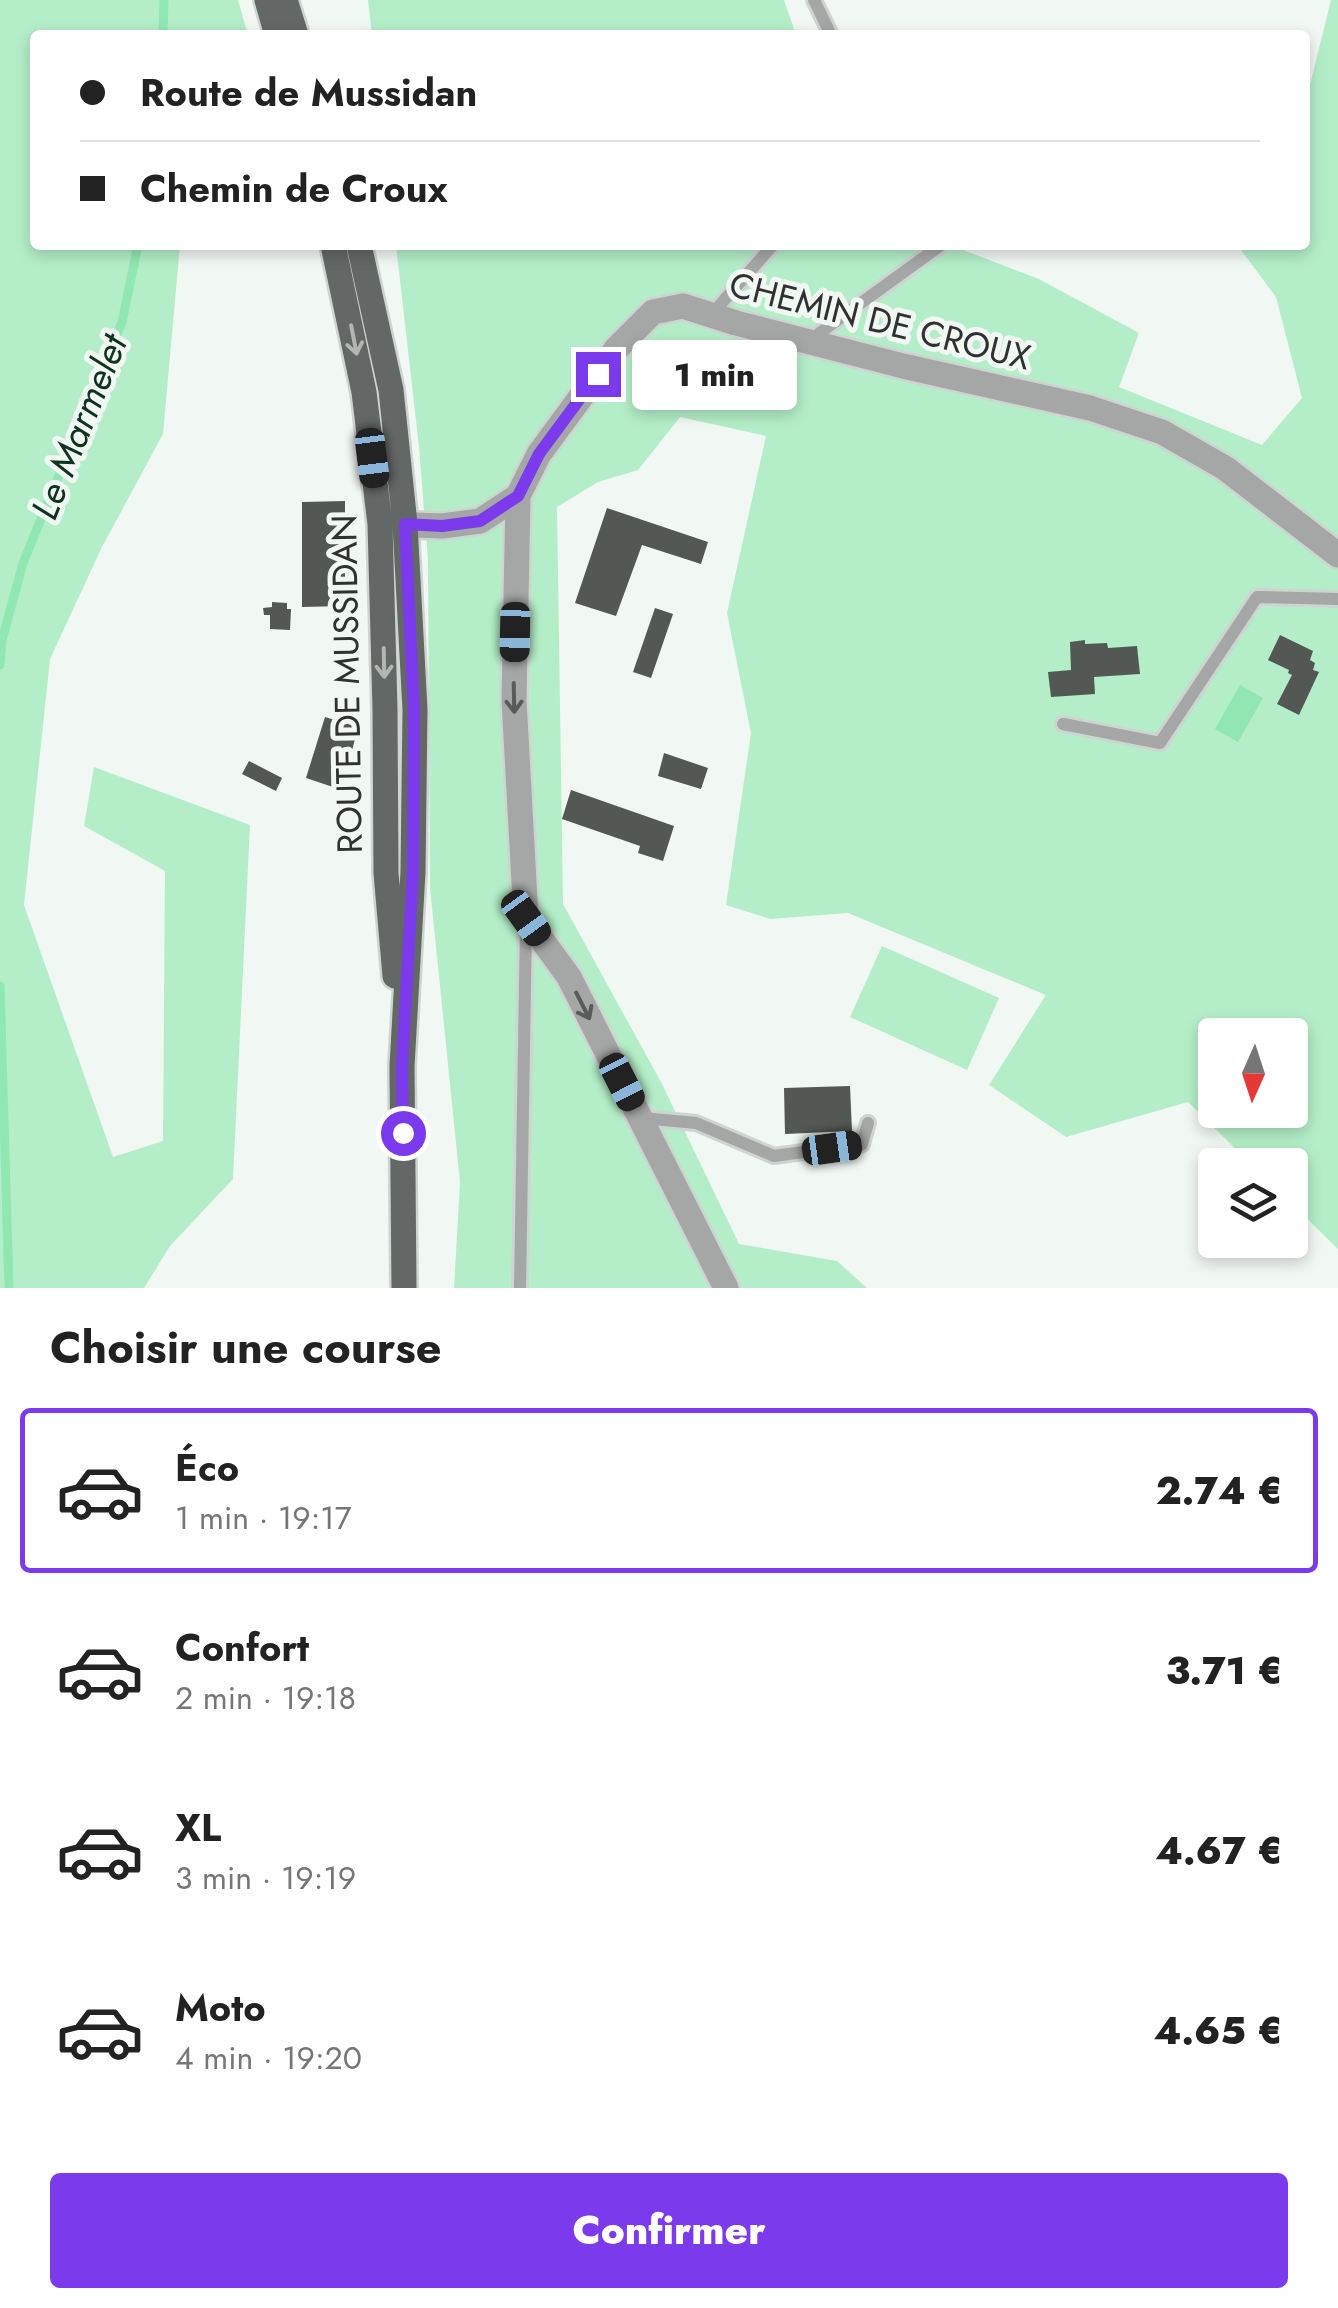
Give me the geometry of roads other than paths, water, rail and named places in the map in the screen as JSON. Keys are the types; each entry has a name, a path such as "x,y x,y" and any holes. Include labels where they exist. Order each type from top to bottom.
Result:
{"main road":[{"path":"267,0 276,30"},
{"path":"285,0 294,30"},
{"name":"ROUTE DE MUSSIDAN","path":"335,250 393,524"},
{"name":"ROUTE DE MUSSIDAN","path":"361,250 391,390 393,524 386,709 386,873 402,1066 404,1288"}],"street":[{"name":"CHEMIN DE CROUX","path":"518,496 539,454 618,348 654,312 682,306 903,366 1090,408 1162,432 1225,468 1338,555"},
{"path":"393,524 442,526 480,521 518,496"},
{"path":"518,496 514,700 526,918 569,977 726,1288"}],"lane":[{"path":"814,0 829,30"},
{"path":"711,315 769,250"},
{"path":"808,341 934,250"},
{"path":"1063,724 1160,743 1256,596 1338,599"},
{"path":"520,1288 526,918"},
{"path":"640,1118 696,1123 774,1156 862,1144 868,1123"}],"waterway":[{"name":"Le Marmelet","path":"163,30 164,0"},
{"name":"Le Marmelet","path":"0,665 2,640 23,563 122,322 137,250"},
{"path":"0,986 9,1288"}]}
